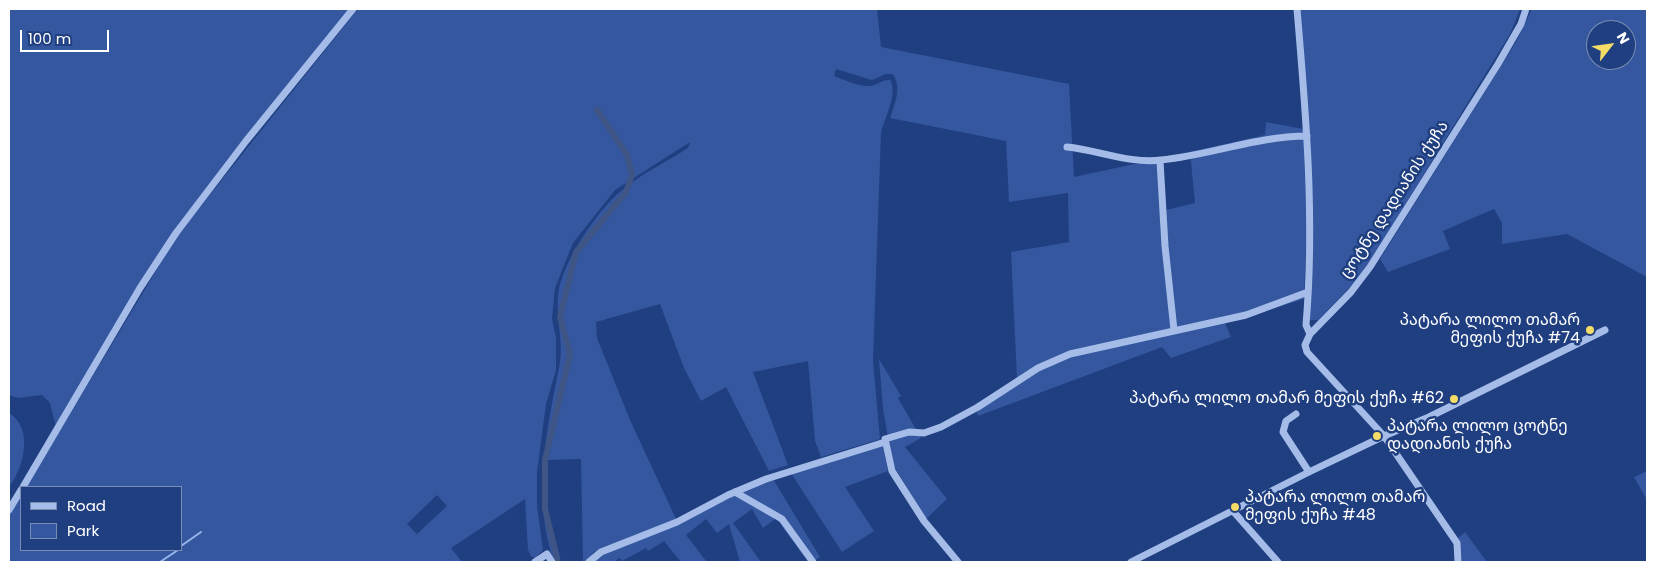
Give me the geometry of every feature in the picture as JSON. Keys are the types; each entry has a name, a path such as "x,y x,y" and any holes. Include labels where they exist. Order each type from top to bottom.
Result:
{"street":[{"path":"23,486 140,288 176,233 246,141 353,9"},
{"path":"1297,9 1308,136 1311,218 1306,325 1310,334 1305,345 1307,352 1384,436 1457,543 1458,562"},
{"name":"ცოტნე დადიანის ქუჩა","path":"1310,334 1351,292 1370,266 1508,48 1526,9"},
{"path":"1067,147 1108,153 1126,159 1160,160 1254,142 1308,136"},
{"path":"1160,160 1165,246 1174,330"},
{"path":"589,562 601,552 677,522 735,492 791,470 909,432 924,432 941,427 978,407 1051,361 1070,354 1246,315 1308,292"},
{"path":"1131,562 1309,472 1429,417 1605,330"},
{"path":"1296,414 1286,421 1284,432 1309,472"},
{"path":"885,441 892,470 912,499 924,521 958,562"},
{"path":"9,510 20,491"},
{"path":"735,492 782,519 813,562"},
{"path":"1233,511 1278,562"},
{"path":"535,562 547,554 552,562"}],"green space":[{"path":"9,9 350,9 176,230 56,427 50,403 42,395 18,398 9,395"},
{"path":"358,9 877,9 881,47 1069,84 1074,177 1162,158 1166,210 1195,203 1190,152 1265,135 1266,122 1303,129 1307,217 1304,299 1225,323 1231,337 1171,358 1162,347 978,416 974,405 1017,379 1011,252 1069,242 1068,193 1009,202 1006,141 890,118 896,101 897,91 896,80 893,74 886,74 872,80 836,69 834,76 866,86 890,80 893,92 881,132 873,361 880,439 821,457 815,441 808,361 753,372 788,465 769,471 726,387 701,401 684,368 660,304 596,322 597,338 630,420 676,519 594,552 586,562 583,562 581,459 547,460 546,500 556,555 560,562 554,562 547,538 544,514 543,465 561,358 558,309 559,289 562,277 575,250 602,211 621,191 688,148 690,142 615,190 573,243 555,288 552,319 556,338 556,370 546,404 537,472 537,506 543,550 535,558 531,556 528,550 525,499 451,548 462,562 9,562 9,515 20,496 20,551 182,551 182,486 27,486 177,236","holes":["437,495 447,506 417,534 407,524"]},
{"path":"1299,9 1520,9 1510,34 1362,275 1318,320 1310,320"},
{"path":"1532,9 1647,9 1647,277 1567,234 1502,244 1502,223 1494,209 1443,231 1450,249 1388,272 1380,259 1516,42"},
{"path":"879,359 901,396 898,398 921,438 905,447 947,499 926,519 892,463 883,408"},
{"path":"9,413 22,428 24,448 19,470 9,487"},
{"path":"883,446 888,471 845,487 874,531 842,552 791,473"},
{"path":"1647,471 1647,500 1634,477"},
{"path":"773,479 820,557 813,562 808,562 776,518 763,528 752,509 733,523 761,562 740,562 729,524 717,533 706,519 686,535 707,562 681,562 664,541 648,551 646,548 622,561 620,558 613,562 592,562 594,558"},
{"path":"1465,532 1487,562 1462,562 1458,538"}],"waterway":[{"path":"558,562 545,509 545,460 570,354 560,317 576,252 626,192 632,175 627,155 597,110"},
{"path":"182,545 201,532"},
{"path":"160,562 176,551"}],"place":[{"name":"პატარა ლილო თამარ მეფის ქუჩა #74","path":"1590,330"},
{"name":"პატარა ლილო თამარ მეფის ქუჩა #62","path":"1454,399"},
{"name":"პატარა ლილო ცოტნე დადიანის ქუჩა","path":"1377,436"},
{"name":"პატარა ლილო თამარ მეფის ქუჩა #48","path":"1235,507"}]}
